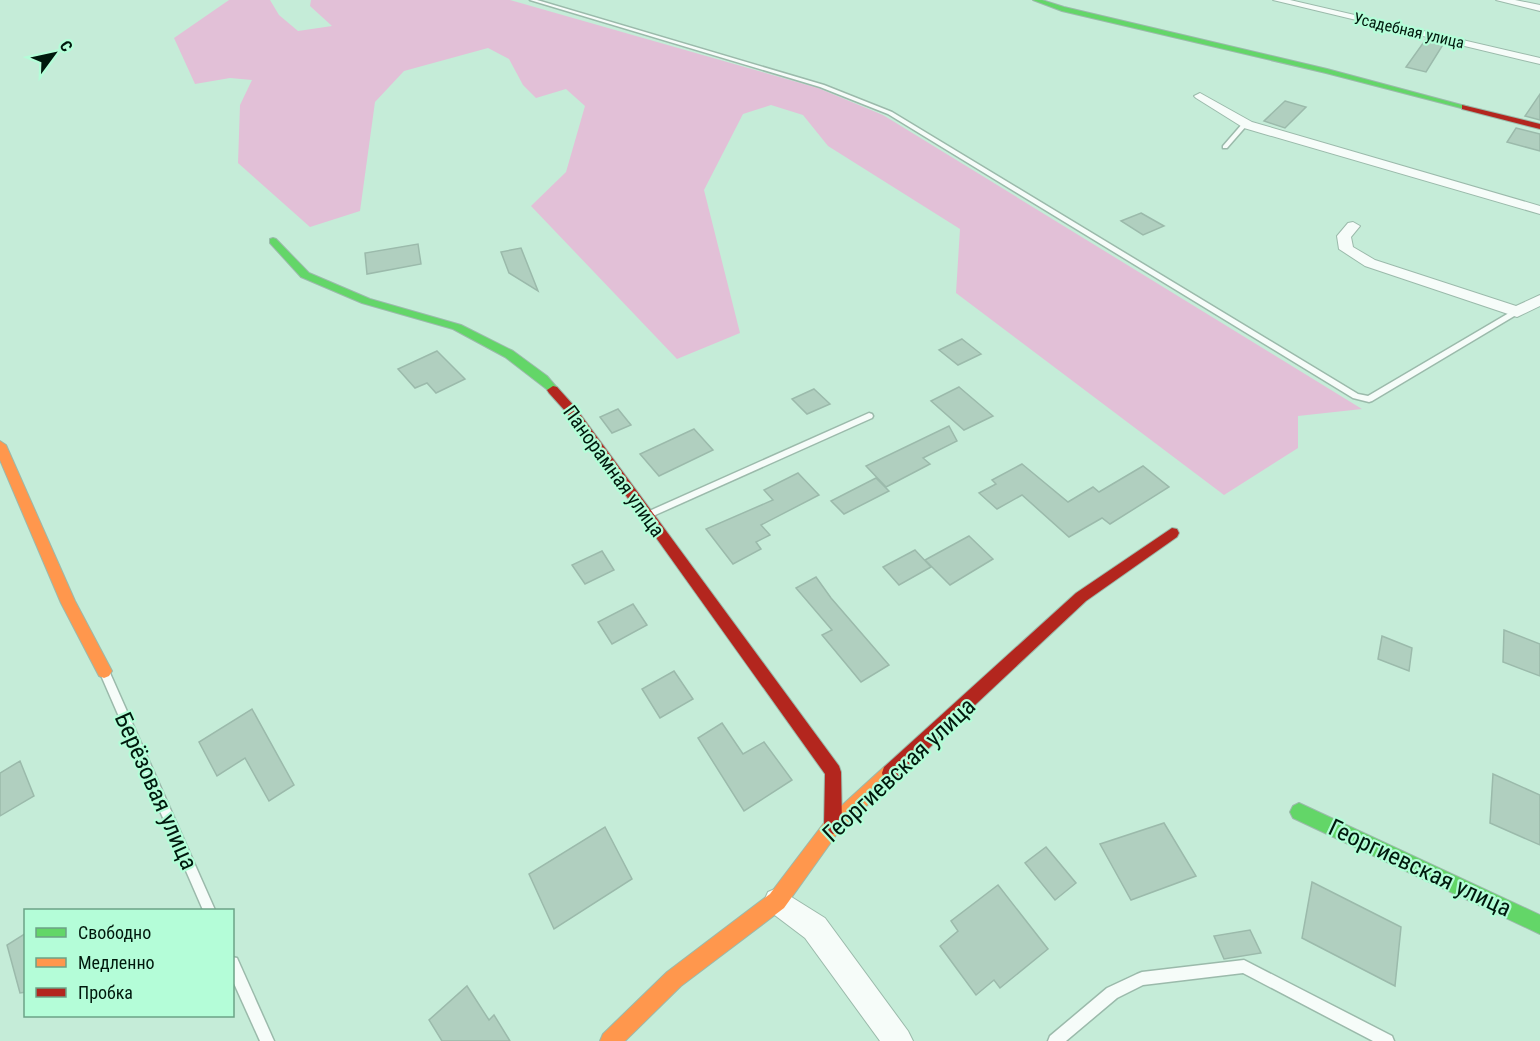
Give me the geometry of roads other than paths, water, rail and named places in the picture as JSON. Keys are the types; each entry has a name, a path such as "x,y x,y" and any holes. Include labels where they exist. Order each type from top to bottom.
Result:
{"street":[{"path":"1036,0 1062,9 1327,71 1540,127"},
{"name":"Усадебная улица","path":"1278,0 1540,61"},
{"path":"1501,0 1540,8"},
{"path":"1200,96 1245,124 1540,210"},
{"path":"1353,226 1344,236 1346,249 1370,263 1517,312 1540,300"},
{"name":"Панорамная улица","path":"273,241 305,275 366,301 457,327 509,354 543,379 571,410 832,772 833,825"},
{"path":"0,445 68,603 104,671"},
{"name":"Георгиевская улица","path":"610,1041 674,979 777,901 833,825 998,676 1081,597 1172,533"},
{"name":"Георгиевская улица","path":"1299,812 1540,925"},
{"path":"777,901 815,928 898,1041"}],"lane":[{"path":"532,0 822,86 890,113 1356,396 1369,399 1517,312"},
{"path":"1225,147 1245,124"},
{"path":"647,515 869,416"},
{"name":"Берёзовая улица","path":"104,671 209,909"},
{"path":"1055,1041 1112,993 1142,980 1244,966 1387,1041"},
{"path":"234,967 267,1041"}]}
